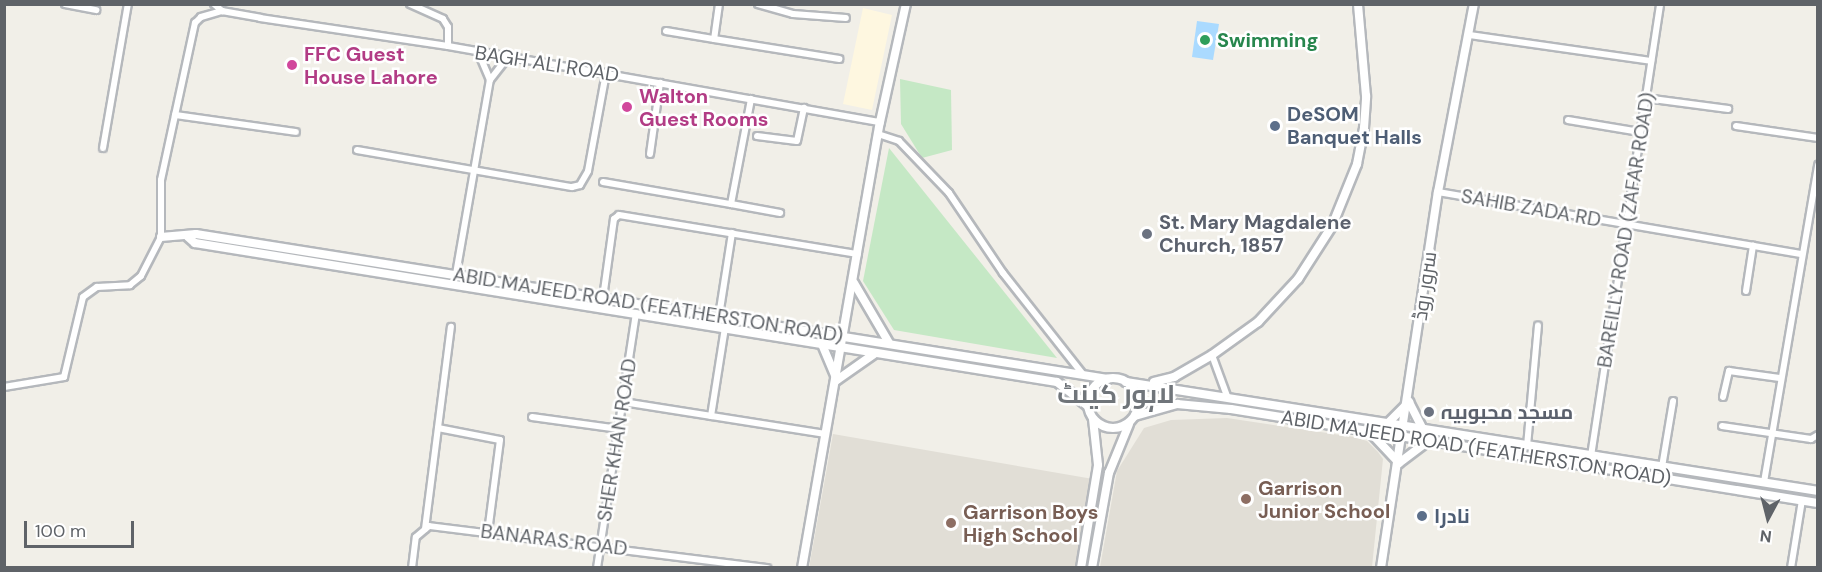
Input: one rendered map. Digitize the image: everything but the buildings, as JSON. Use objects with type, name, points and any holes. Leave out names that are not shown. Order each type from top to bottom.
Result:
[{"type":"main road","points":[[1148,384],[1174,377],[1212,355],[1281,299],[1317,253],[1341,209],[1364,128],[1366,96],[1358,4]]},
{"type":"main road","points":[[1082,567],[1098,465],[1093,419],[1088,406],[1093,388],[1108,379],[1126,382],[1138,397],[1132,420],[1109,473],[1092,567]]},
{"type":"main road","name":"ABID MAJEED ROAD (FEATHERSTON ROAD)","points":[[1126,382],[1227,396],[1818,491]]},
{"type":"main road","points":[[1388,423],[1408,402],[1423,429]]},
{"type":"main road","name":"ABID MAJEED ROAD (FEATHERSTON ROAD)","points":[[1132,420],[1166,405],[1190,404],[1369,430],[1818,503]]},
{"type":"main road","points":[[1093,419],[1114,429],[1132,420]]},
{"type":"main road","points":[[1369,430],[1399,463],[1430,440]]},
{"type":"street","points":[[65,4],[96,10]]},
{"type":"street","points":[[104,148],[128,4]]},
{"type":"street","points":[[214,4],[222,11]]},
{"type":"street","points":[[410,4],[443,19],[448,27],[448,46]]},
{"type":"street","points":[[714,39],[719,4]]},
{"type":"street","points":[[758,4],[793,14],[846,18]]},
{"type":"street","points":[[802,567],[855,283],[880,122],[906,4]]},
{"type":"street","name":"سرور روڈ","points":[[1381,567],[1404,436],[1438,192],[1474,4]]},
{"type":"street","name":"BAREILLY ROAD (ZAFAR ROAD)","points":[[1592,456],[1660,4]]},
{"type":"street","points":[[4,387],[64,377],[83,297],[97,287],[138,280],[161,237],[159,188],[195,23],[201,17],[222,11]]},
{"type":"street","name":"BAGH ALI ROAD","points":[[222,11],[448,46],[479,54],[606,73],[880,122]]},
{"type":"street","points":[[666,31],[838,59]]},
{"type":"street","points":[[1469,35],[1651,61]]},
{"type":"street","points":[[479,54],[490,80]]},
{"type":"street","points":[[456,274],[490,80],[507,58]]},
{"type":"street","points":[[357,150],[572,187],[579,185],[588,171],[606,73]]},
{"type":"street","points":[[650,154],[660,83]]},
{"type":"street","points":[[1646,98],[1728,109]]},
{"type":"street","points":[[731,204],[751,99]]},
{"type":"street","points":[[757,136],[797,141],[804,108]]},
{"type":"street","points":[[175,115],[296,132]]},
{"type":"street","points":[[1568,120],[1640,132]]},
{"type":"street","points":[[1736,126],[1818,138]]},
{"type":"street","points":[[878,134],[899,141],[948,193],[1003,273],[1082,373]]},
{"type":"street","points":[[1764,482],[1801,254],[1818,165]]},
{"type":"street","points":[[603,182],[780,213]]},
{"type":"street","name":"SAHIB ZADA RD","points":[[1438,192],[1801,254]]},
{"type":"street","points":[[603,298],[616,216],[858,254]]},
{"type":"street","points":[[719,316],[732,233]]},
{"type":"street","name":"ABID MAJEED ROAD (FEATHERSTON ROAD)","points":[[161,237],[188,237],[196,234],[1082,373],[1108,379]]},
{"type":"street","name":"ABID MAJEED ROAD (FEATHERSTON ROAD)","points":[[188,237],[195,243],[821,342],[1057,382],[1088,406]]},
{"type":"street","points":[[1746,291],[1753,246]]},
{"type":"street","points":[[855,283],[890,343]]},
{"type":"street","points":[[655,316],[656,307]]},
{"type":"street","name":"SHER KHAN ROAD","points":[[597,567],[636,313]]},
{"type":"street","points":[[1527,446],[1538,326]]},
{"type":"street","points":[[412,567],[416,537],[425,529],[451,327]]},
{"type":"street","points":[[711,416],[725,328]]},
{"type":"street","points":[[821,342],[837,380]]},
{"type":"street","points":[[837,380],[876,353]]},
{"type":"street","points":[[1212,355],[1227,396]]},
{"type":"street","points":[[1723,397],[1729,371],[1780,378]]},
{"type":"street","points":[[1662,466],[1672,401]]},
{"type":"street","points":[[623,402],[825,434]]},
{"type":"street","points":[[532,417],[619,429]]},
{"type":"street","points":[[1722,426],[1810,439],[1818,435]]},
{"type":"street","points":[[438,428],[500,440],[488,532]]},
{"type":"street","points":[[1791,567],[1802,500]]},
{"type":"street","name":"BANARAS ROAD","points":[[425,529],[429,526],[488,532],[767,567]]},
{"type":"shaded area","points":[[863,8],[892,15],[872,110],[843,104]]},
{"type":"shaded area","name":"Garrison Junior School","points":[[1227,418],[1354,437],[1367,441],[1378,452],[1383,459],[1372,567],[1100,567],[1117,471],[1144,428],[1171,420]]},
{"type":"shaded area","name":"Garrison Boys High School","points":[[833,434],[1093,479],[1078,567],[809,568]]},
{"type":"green space","points":[[900,79],[951,90],[952,150],[922,158],[901,124]]},
{"type":"green space","points":[[889,148],[1057,358],[894,330],[863,281]]},
{"type":"water","name":"Swimming","points":[[1197,21],[1219,24],[1213,60],[1192,57]]},
{"type":"place","name":"Swimming","points":[[1205,40]]},
{"type":"place","name":"FFC Guest House Lahore","points":[[292,65]]},
{"type":"place","name":"Walton Guest Rooms","points":[[627,107]]},
{"type":"place","name":"DeSOM Banquet Halls","points":[[1275,126]]},
{"type":"place","name":"St. Mary Magdalene Church, 1857","points":[[1147,234]]},
{"type":"place","name":"مسجد محبوبیہ","points":[[1429,412]]},
{"type":"place","name":"Garrison Junior School","points":[[1246,499]]},
{"type":"place","name":"نادرا","points":[[1422,516]]},
{"type":"place","name":"Garrison Boys High School","points":[[951,523]]},
{"type":"district","name":"لاہور کینٹ","points":[[1116,395]]}]
